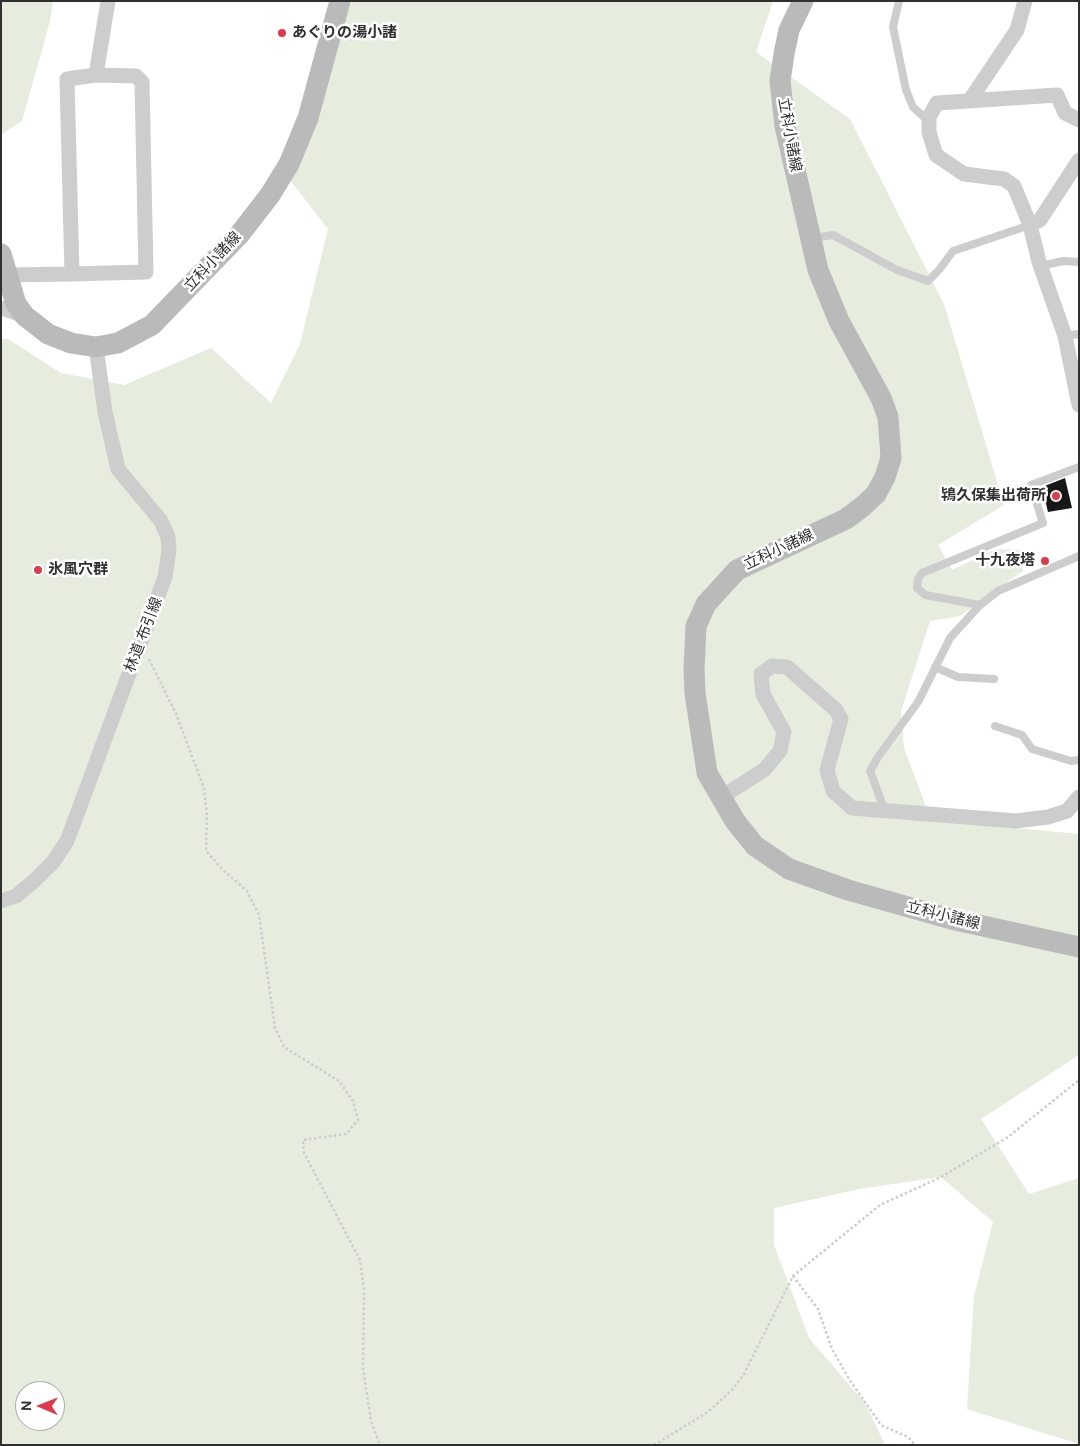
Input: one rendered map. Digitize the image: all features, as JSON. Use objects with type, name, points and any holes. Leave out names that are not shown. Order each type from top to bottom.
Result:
[{"type":"main road","name":"立科小諸線","points":[[803,1],[789,30],[780,81],[785,126],[818,270],[839,321],[884,405],[892,437],[891,458],[886,477],[876,494],[862,507],[846,519],[736,570],[706,604],[696,626],[695,693],[707,773],[735,821],[755,846],[789,869],[848,890],[950,920],[1079,947]]},
{"type":"main road","name":"立科小諸線","points":[[3,265],[16,304],[24,316],[48,334],[71,343],[96,347],[118,343],[152,325],[239,235],[270,195],[289,164],[308,118],[338,2]]},
{"type":"street","points":[[96,75],[108,1]]},
{"type":"street","points":[[970,100],[1017,30],[1025,1]]},
{"type":"street","points":[[3,265],[72,274],[146,272],[142,82],[136,76],[96,75],[67,79],[72,274]]},
{"type":"street","points":[[1079,120],[1065,112],[1057,96],[937,103],[929,117],[929,132],[936,155],[964,174],[1004,179],[1014,186],[1030,224],[1041,266],[1072,335],[1079,405]]},
{"type":"street","points":[[1030,224],[1040,220],[1074,176],[1079,160]]},
{"type":"street","points":[[1,308],[24,316]]},
{"type":"street","name":"林道 布引線","points":[[1,901],[16,896],[35,880],[53,862],[67,841],[165,577],[169,550],[168,537],[161,522],[118,469],[105,412],[96,347]]},
{"type":"street","points":[[720,798],[764,770],[780,751],[784,732],[763,694],[761,674],[772,666],[787,667],[819,693],[836,710],[841,719],[827,770],[833,791],[852,808],[1016,821],[1048,818],[1067,812],[1079,797]]},
{"type":"lane","points":[[899,1],[893,28],[906,90],[913,107],[924,117],[929,117]]},
{"type":"lane","points":[[811,238],[833,236],[897,270],[928,281],[953,251],[1030,224]]},
{"type":"lane","points":[[1041,266],[1063,262],[1079,262]]},
{"type":"lane","points":[[980,605],[925,595],[917,588],[918,579],[922,573],[1043,524],[1032,485],[1079,467]]},
{"type":"lane","points":[[885,811],[870,771],[918,702],[950,638],[980,605],[998,591],[1079,556]]},
{"type":"lane","points":[[935,667],[958,678],[994,679]]},
{"type":"lane","points":[[995,726],[1022,735],[1032,749],[1071,761],[1079,760]]},
{"type":"path","points":[[140,642],[176,714],[204,788],[207,814],[206,851],[246,891],[259,915],[275,1028],[284,1047],[339,1081],[353,1101],[358,1120],[346,1134],[303,1140],[304,1154],[360,1260],[364,1290],[363,1369],[371,1421],[380,1445]]},
{"type":"path","points":[[654,1445],[708,1412],[733,1389],[744,1374],[793,1276],[880,1205],[941,1177],[1008,1137],[1079,1080]]},
{"type":"path","points":[[793,1276],[818,1309],[836,1357],[881,1426],[908,1436],[915,1445]]},
{"type":"shaded area","points":[[1,1],[53,1],[50,21],[22,121],[1,135]]},
{"type":"shaded area","points":[[347,1],[773,1],[756,52],[850,119],[944,304],[1004,505],[938,545],[952,570],[996,549],[1021,550],[1023,571],[960,616],[930,621],[901,711],[904,748],[931,820],[1079,834],[1079,1055],[981,1119],[1029,1194],[1079,1178],[1079,1444],[967,1409],[974,1296],[993,1222],[941,1177],[859,1189],[774,1208],[774,1245],[809,1338],[865,1403],[885,1445],[1,1445],[1,339],[8,339],[61,373],[124,385],[211,348],[271,403],[300,344],[328,229],[290,180]]},
{"type":"building","name":"鴇久保集出荷所","points":[[1065,478],[1072,508],[1048,512],[1042,487]]},
{"type":"place","name":"あぐりの湯小諸","points":[[282,33]]},
{"type":"place","name":"鴇久保集出荷所","points":[[1056,496]]},
{"type":"place","name":"十九夜塔","points":[[1045,561]]},
{"type":"place","name":"氷風穴群","points":[[38,570]]}]
